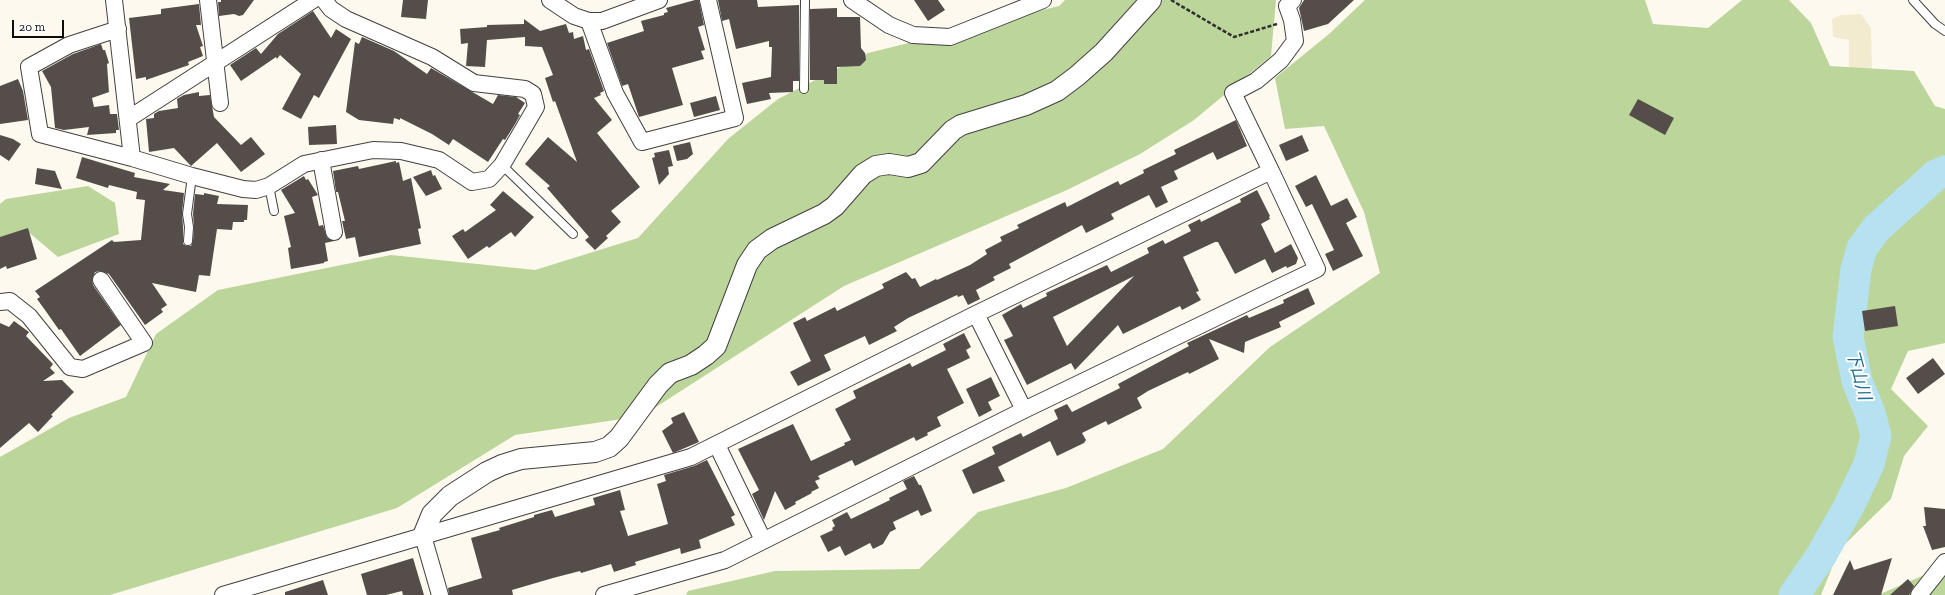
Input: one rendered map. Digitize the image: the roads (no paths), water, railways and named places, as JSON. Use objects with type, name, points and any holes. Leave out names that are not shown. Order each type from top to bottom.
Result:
[{"type":"street","points":[[114,0],[132,158]]},
{"type":"street","points":[[208,0],[220,103]]},
{"type":"street","points":[[128,119],[216,64],[313,0]]},
{"type":"street","points":[[118,29],[69,45],[29,67],[40,134],[243,189],[256,190],[269,186],[304,164],[374,150],[401,151],[439,160],[472,182],[489,179],[502,165],[536,107],[533,94],[525,89],[474,83],[432,57],[346,19],[331,9],[324,0]]},
{"type":"street","points":[[550,0],[574,16],[589,21],[602,21],[659,0]]},
{"type":"street","points":[[589,21],[615,93],[642,142],[735,118],[708,0]]},
{"type":"street","points":[[852,0],[889,25],[913,35],[950,37],[1043,0]]},
{"type":"street","points":[[440,595],[423,536],[432,514],[450,496],[502,464],[521,459],[595,452],[608,447],[619,438],[658,385],[670,373],[701,358],[716,346],[747,265],[757,250],[772,239],[824,214],[834,206],[863,174],[876,166],[889,164],[908,166],[921,163],[953,130],[962,125],[1026,105],[1057,91],[1078,76],[1104,52],[1151,0]]},
{"type":"street","points":[[604,595],[725,560],[1024,410],[1317,269],[1233,93],[1256,81],[1281,60],[1295,41],[1292,20],[1287,6],[1293,0]]},
{"type":"street","points":[[321,160],[334,232]]},
{"type":"street","points":[[223,595],[691,457],[976,314],[1271,171]]},
{"type":"street","points":[[0,302],[10,301],[29,316],[70,367],[84,369],[144,343],[101,280]]},
{"type":"street","points":[[976,314],[1024,410]]},
{"type":"street","points":[[717,445],[763,540]]},
{"type":"street","points":[[1919,595],[1945,562]]},
{"type":"lane","points":[[804,89],[805,0]]},
{"type":"lane","points":[[1913,0],[1934,24],[1945,31]]},
{"type":"lane","points":[[502,165],[573,234]]},
{"type":"lane","points":[[188,241],[189,228],[187,214],[192,176]]},
{"type":"lane","points":[[269,186],[274,211]]},
{"type":"waterway","name":"下山川","points":[[1794,595],[1821,556],[1850,504],[1869,464],[1876,436],[1870,413],[1857,381],[1848,337],[1856,269],[1862,248],[1877,228],[1936,175],[1945,171]]}]
